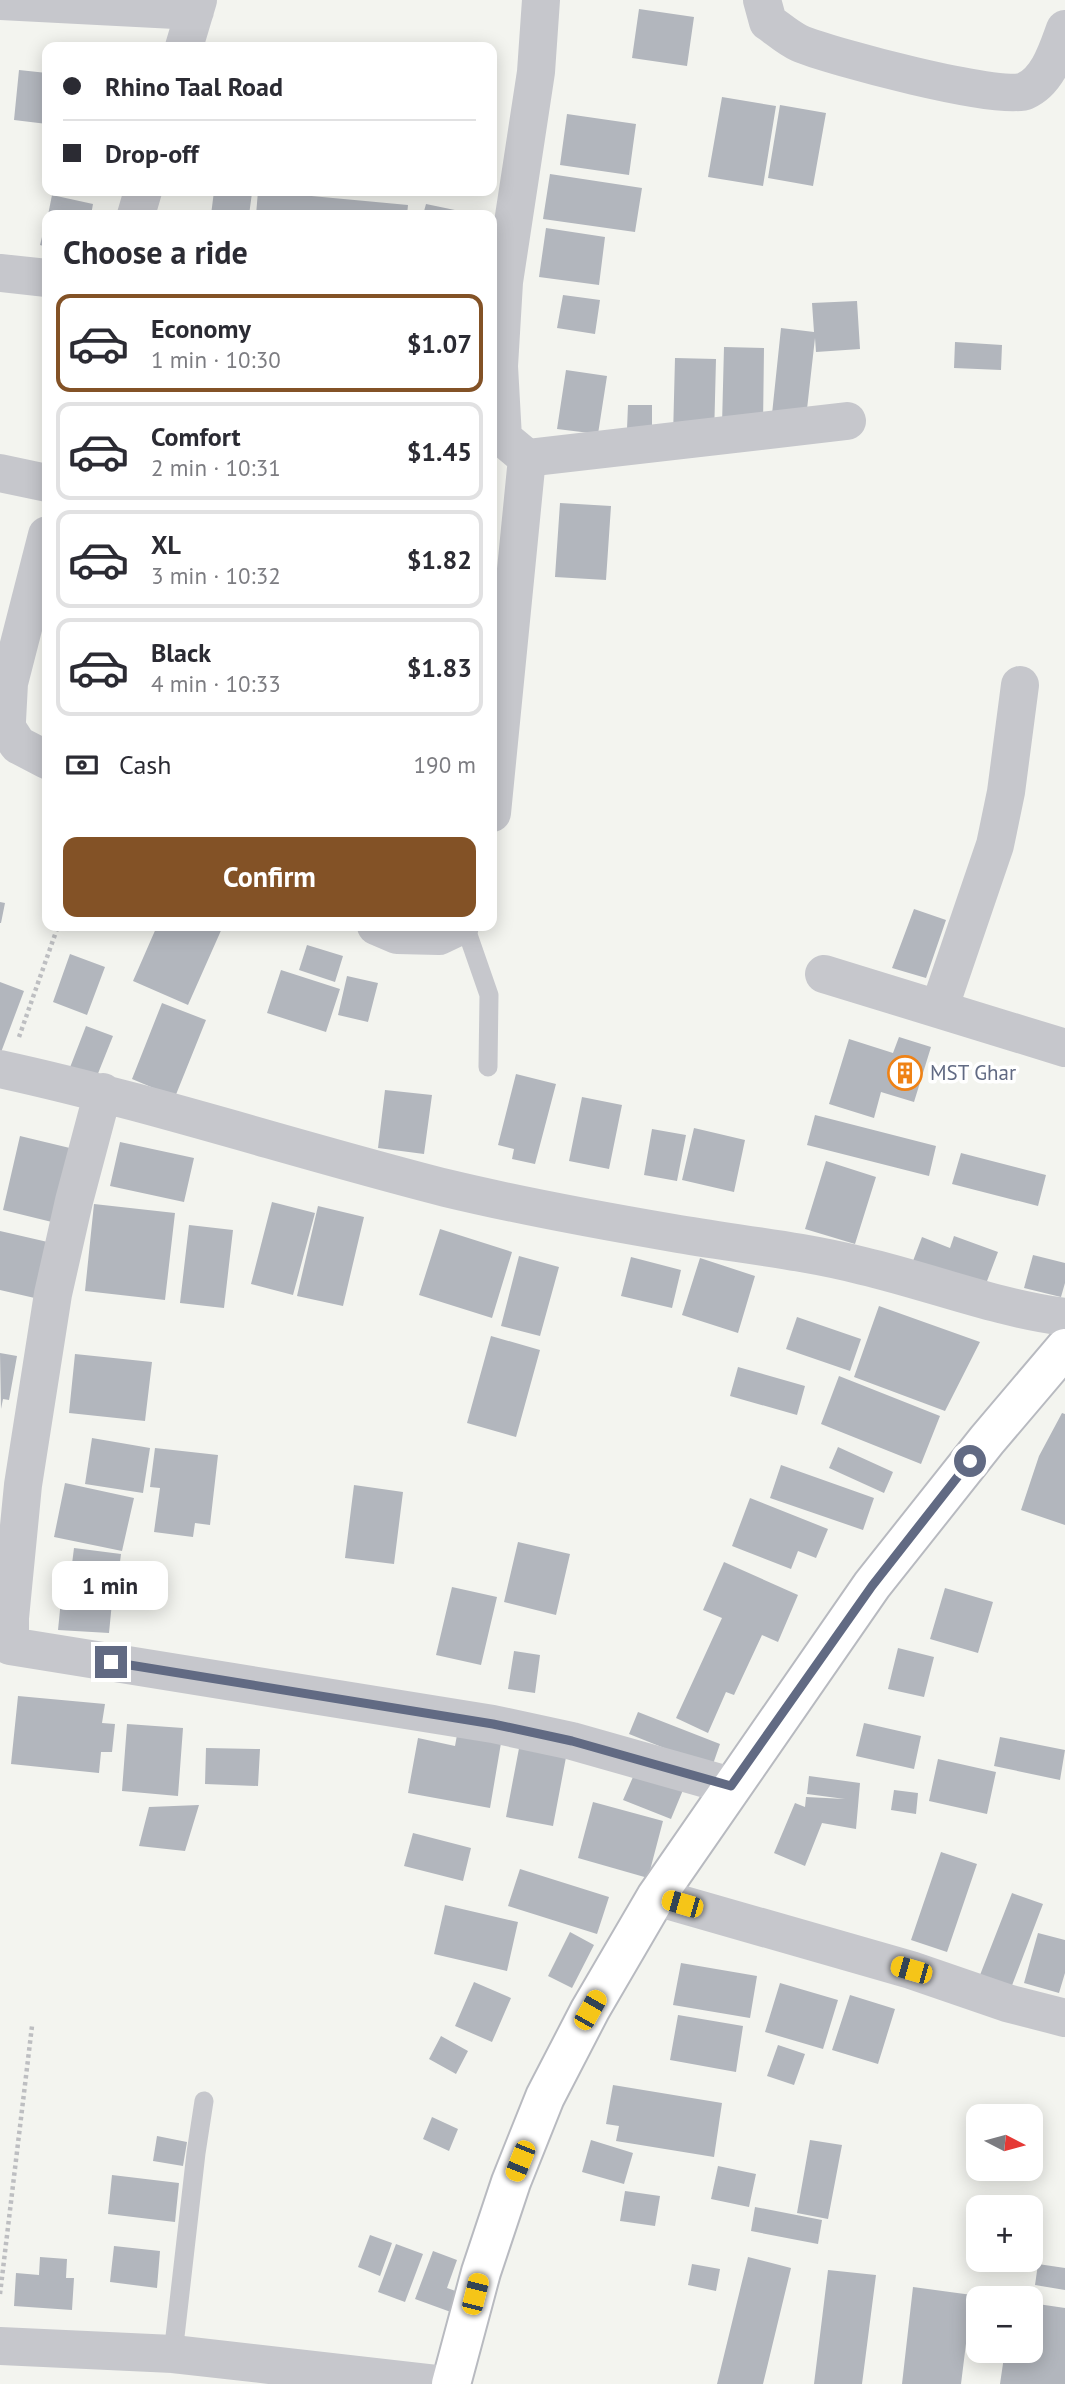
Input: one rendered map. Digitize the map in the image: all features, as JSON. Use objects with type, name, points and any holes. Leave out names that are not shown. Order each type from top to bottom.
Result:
[{"type":"street","points":[[541,0],[536,72],[504,282],[499,366],[503,438],[527,458],[847,421]]},
{"type":"street","points":[[762,0],[768,22],[798,43],[913,76],[1003,92],[1023,92],[1040,80],[1053,60],[1065,29]]},
{"type":"street","points":[[0,1],[196,6],[185,42]]},
{"type":"street","points":[[0,273],[42,277]]},
{"type":"street","points":[[497,762],[527,458]]},
{"type":"street","points":[[0,472],[42,481]]},
{"type":"street","points":[[42,567],[9,683],[3,720],[18,744],[42,757]]},
{"type":"street","points":[[939,1009],[995,845],[1006,792],[1020,685]]},
{"type":"street","points":[[388,931],[397,935],[439,936],[451,931]]},
{"type":"street","points":[[824,974],[1065,1048]]},
{"type":"street","points":[[4,1070],[103,1092],[446,1188],[554,1211],[862,1265],[1012,1308],[1065,1317]]},
{"type":"street","points":[[103,1092],[74,1201],[11,1483],[10,1618],[5,1646],[493,1724],[572,1741],[731,1786]]},
{"type":"street","points":[[451,2384],[481,2272],[511,2182],[545,2097],[590,2010],[656,1897],[872,1586],[987,1440],[1065,1348]]},
{"type":"street","points":[[656,1897],[911,1970],[1007,2003],[1065,2018]]},
{"type":"street","points":[[0,2346],[173,2354],[436,2384]]},
{"type":"lane","points":[[465,931],[489,995],[488,1067]]},
{"type":"lane","points":[[173,2354],[204,2101]]},
{"type":"path","points":[[4,1070],[56,931]]},
{"type":"path","points":[[0,2294],[32,2026]]},
{"type":"building","points":[[639,9],[694,17],[687,66],[632,58]]},
{"type":"building","points":[[19,70],[42,72],[42,123],[14,120]]},
{"type":"building","points":[[722,97],[776,106],[763,186],[708,177]]},
{"type":"building","points":[[780,105],[826,113],[813,186],[768,178]]},
{"type":"building","points":[[567,114],[636,124],[629,175],[560,165]]},
{"type":"building","points":[[550,174],[642,188],[635,232],[543,219]]},
{"type":"building","points":[[52,196],[93,204],[92,210],[49,210]]},
{"type":"building","points":[[213,196],[252,196],[250,210],[212,210]]},
{"type":"building","points":[[258,196],[312,196],[408,205],[408,210],[256,210]]},
{"type":"building","points":[[426,204],[455,210],[424,210]]},
{"type":"building","points":[[546,228],[605,237],[599,285],[539,277]]},
{"type":"building","points":[[563,295],[600,300],[595,334],[557,328]]},
{"type":"building","points":[[857,301],[860,349],[816,352],[815,338],[806,418],[772,414],[781,328],[814,332],[812,303]]},
{"type":"building","points":[[955,342],[1002,345],[1001,370],[954,368]]},
{"type":"building","points":[[724,347],[764,348],[763,426],[722,425]]},
{"type":"building","points":[[675,358],[716,359],[714,438],[673,437]]},
{"type":"building","points":[[566,370],[607,376],[598,434],[557,429]]},
{"type":"building","points":[[628,405],[652,405],[652,429],[627,429]]},
{"type":"building","points":[[560,503],[611,506],[606,580],[555,577]]},
{"type":"building","points":[[0,902],[5,903],[1,923],[0,923]]},
{"type":"building","points":[[914,909],[946,920],[926,978],[892,968]]},
{"type":"building","points":[[155,931],[221,931],[188,1005],[133,981]]},
{"type":"building","points":[[307,945],[343,956],[335,982],[299,970]]},
{"type":"building","points":[[70,954],[105,967],[87,1015],[53,1002]]},
{"type":"building","points":[[281,970],[340,989],[326,1032],[267,1013]]},
{"type":"building","points":[[347,976],[378,983],[368,1022],[338,1015]]},
{"type":"building","points":[[0,982],[24,991],[0,1055]]},
{"type":"building","points":[[162,1003],[206,1020],[175,1097],[132,1079]]},
{"type":"building","points":[[86,1026],[113,1036],[95,1081],[69,1070]]},
{"type":"building","points":[[899,1037],[931,1047],[914,1102],[881,1092],[874,1118],[829,1104],[849,1039],[893,1053]]},
{"type":"building","points":[[516,1074],[556,1084],[535,1164],[512,1159],[514,1149],[498,1145]]},
{"type":"building","points":[[385,1090],[432,1095],[424,1154],[378,1148]]},
{"type":"building","points":[[582,1097],[622,1105],[609,1169],[569,1161]]},
{"type":"building","points":[[815,1115],[936,1146],[929,1176],[807,1145]]},
{"type":"building","points":[[694,1128],[745,1140],[734,1192],[682,1180]]},
{"type":"building","points":[[652,1129],[686,1135],[677,1181],[644,1175]]},
{"type":"building","points":[[20,1136],[74,1149],[56,1223],[3,1210]]},
{"type":"building","points":[[120,1142],[194,1158],[184,1202],[110,1186]]},
{"type":"building","points":[[961,1153],[1046,1175],[1038,1206],[952,1184]]},
{"type":"building","points":[[826,1161],[876,1177],[855,1244],[805,1229]]},
{"type":"building","points":[[272,1202],[315,1213],[293,1295],[251,1284]]},
{"type":"building","points":[[94,1204],[175,1213],[165,1300],[85,1291]]},
{"type":"building","points":[[318,1206],[364,1217],[343,1306],[297,1296]]},
{"type":"building","points":[[189,1225],[233,1230],[224,1308],[180,1303]]},
{"type":"building","points":[[440,1229],[512,1252],[492,1318],[419,1295]]},
{"type":"building","points":[[0,1231],[52,1243],[39,1299],[0,1290]]},
{"type":"building","points":[[954,1236],[998,1252],[984,1289],[913,1261],[922,1237],[950,1248]]},
{"type":"building","points":[[1033,1255],[1065,1263],[1065,1283],[1061,1297],[1024,1288]]},
{"type":"building","points":[[519,1256],[559,1267],[540,1336],[501,1326]]},
{"type":"building","points":[[631,1257],[681,1270],[672,1308],[621,1296]]},
{"type":"building","points":[[700,1258],[755,1276],[738,1333],[682,1315]]},
{"type":"building","points":[[879,1306],[980,1342],[945,1411],[854,1377]]},
{"type":"building","points":[[797,1317],[861,1339],[850,1371],[786,1349]]},
{"type":"building","points":[[491,1336],[540,1350],[516,1437],[467,1423]]},
{"type":"building","points":[[0,1353],[17,1356],[9,1400],[3,1399],[1,1409]]},
{"type":"building","points":[[75,1354],[152,1362],[145,1421],[69,1413]]},
{"type":"building","points":[[738,1367],[805,1386],[797,1415],[730,1396]]},
{"type":"building","points":[[839,1376],[940,1416],[921,1464],[821,1424]]},
{"type":"building","points":[[1062,1413],[1065,1414],[1065,1525],[1021,1510],[1039,1456]]},
{"type":"building","points":[[92,1438],[150,1448],[143,1493],[85,1484]]},
{"type":"building","points":[[838,1447],[893,1472],[884,1493],[829,1468]]},
{"type":"building","points":[[155,1448],[218,1455],[210,1525],[195,1523],[193,1537],[154,1532],[160,1488],[150,1487]]},
{"type":"building","points":[[781,1465],[874,1498],[863,1530],[770,1498]]},
{"type":"building","points":[[65,1483],[134,1498],[122,1551],[54,1537]]},
{"type":"building","points":[[354,1485],[403,1492],[394,1564],[345,1558]]},
{"type":"building","points":[[750,1498],[828,1529],[816,1558],[798,1551],[791,1569],[732,1546]]},
{"type":"building","points":[[518,1542],[570,1554],[556,1615],[504,1602]]},
{"type":"building","points":[[74,1548],[121,1554],[118,1578],[71,1572]]},
{"type":"building","points":[[724,1562],[798,1595],[778,1642],[762,1635],[734,1695],[726,1692],[708,1733],[676,1718],[722,1618],[703,1610]]},
{"type":"building","points":[[63,1580],[114,1582],[109,1633],[58,1630]]},
{"type":"building","points":[[452,1587],[497,1597],[481,1665],[436,1655]]},
{"type":"building","points":[[945,1588],[993,1602],[978,1653],[930,1639]]},
{"type":"building","points":[[898,1648],[934,1657],[924,1697],[888,1689]]},
{"type":"building","points":[[514,1651],[540,1655],[535,1693],[508,1689]]},
{"type":"building","points":[[18,1696],[105,1704],[102,1723],[115,1724],[112,1752],[101,1752],[99,1773],[11,1764]]},
{"type":"building","points":[[638,1712],[720,1744],[712,1767],[629,1734]]},
{"type":"building","points":[[864,1723],[921,1736],[914,1769],[856,1756]]},
{"type":"building","points":[[127,1724],[183,1728],[178,1796],[122,1791]]},
{"type":"building","points":[[457,1735],[501,1743],[490,1808],[408,1793],[418,1738],[455,1746]]},
{"type":"building","points":[[1000,1737],[1065,1750],[1060,1780],[994,1766]]},
{"type":"building","points":[[520,1743],[567,1752],[553,1826],[506,1817]]},
{"type":"building","points":[[206,1748],[260,1749],[258,1786],[205,1784]]},
{"type":"building","points":[[938,1759],[996,1772],[987,1814],[929,1801]]},
{"type":"building","points":[[636,1770],[683,1790],[671,1819],[623,1800]]},
{"type":"building","points":[[809,1776],[860,1783],[856,1829],[822,1823],[805,1866],[774,1853],[795,1803],[805,1807],[806,1797],[845,1799],[807,1794]]},
{"type":"building","points":[[894,1790],[918,1793],[916,1814],[891,1810]]},
{"type":"building","points":[[593,1802],[663,1821],[648,1878],[578,1858]]},
{"type":"building","points":[[199,1805],[185,1851],[139,1846],[149,1807]]},
{"type":"building","points":[[413,1833],[471,1848],[463,1881],[404,1866]]},
{"type":"building","points":[[941,1852],[977,1864],[947,1952],[911,1940]]},
{"type":"building","points":[[520,1869],[609,1897],[597,1934],[508,1906]]},
{"type":"building","points":[[1012,1893],[1043,1904],[1011,1988],[980,1975]]},
{"type":"building","points":[[445,1905],[518,1922],[507,1971],[434,1954]]},
{"type":"building","points":[[570,1932],[594,1945],[572,1988],[548,1976]]},
{"type":"building","points":[[1038,1933],[1065,1940],[1065,1973],[1059,1993],[1024,1983]]},
{"type":"building","points":[[681,1963],[757,1976],[750,2018],[673,2005]]},
{"type":"building","points":[[474,1982],[511,1998],[492,2042],[455,2026]]},
{"type":"building","points":[[780,1983],[838,2000],[823,2049],[765,2032]]},
{"type":"building","points":[[850,1995],[895,2009],[878,2064],[832,2050]]},
{"type":"building","points":[[678,2015],[743,2026],[736,2072],[670,2060]]},
{"type":"building","points":[[441,2036],[468,2051],[456,2074],[429,2059]]},
{"type":"building","points":[[778,2045],[805,2054],[794,2085],[767,2076]]},
{"type":"building","points":[[613,2085],[722,2103],[714,2157],[616,2141],[619,2126],[606,2124]]},
{"type":"building","points":[[432,2117],[458,2129],[449,2151],[423,2139]]},
{"type":"building","points":[[157,2136],[187,2142],[183,2166],[153,2161]]},
{"type":"building","points":[[591,2140],[633,2153],[624,2184],[582,2172]]},
{"type":"building","points":[[810,2140],[842,2145],[828,2219],[797,2213]]},
{"type":"building","points":[[718,2166],[756,2174],[749,2207],[711,2199]]},
{"type":"building","points":[[112,2175],[179,2183],[175,2222],[108,2214]]},
{"type":"building","points":[[625,2191],[660,2196],[655,2226],[620,2221]]},
{"type":"building","points":[[755,2207],[822,2220],[818,2244],[751,2231]]},
{"type":"building","points":[[370,2235],[392,2243],[380,2276],[358,2267]]},
{"type":"building","points":[[396,2244],[423,2254],[405,2302],[378,2292]]},
{"type":"building","points":[[114,2246],[160,2251],[157,2288],[110,2282]]},
{"type":"building","points":[[433,2251],[457,2260],[447,2288],[467,2295],[459,2315],[415,2299]]},
{"type":"building","points":[[40,2257],[67,2259],[66,2278],[74,2278],[72,2310],[14,2306],[16,2273],[39,2275]]},
{"type":"building","points":[[748,2257],[791,2268],[763,2384],[717,2384]]},
{"type":"building","points":[[692,2264],[720,2269],[716,2291],[688,2285]]},
{"type":"building","points":[[1043,2265],[1065,2268],[1065,2290],[1035,2285],[1037,2272],[1043,2272]]},
{"type":"building","points":[[828,2270],[876,2275],[862,2384],[814,2384]]},
{"type":"building","points":[[913,2287],[966,2294],[966,2344],[961,2384],[902,2384]]},
{"type":"building","points":[[1043,2305],[1065,2308],[1065,2384],[1000,2384],[1003,2363],[1043,2363]]},
{"type":"place","name":"MST Ghar","points":[[905,1073]]},
{"type":"route","points":[[111,1662],[493,1724],[572,1741],[731,1786],[872,1586],[970,1461]]}]
